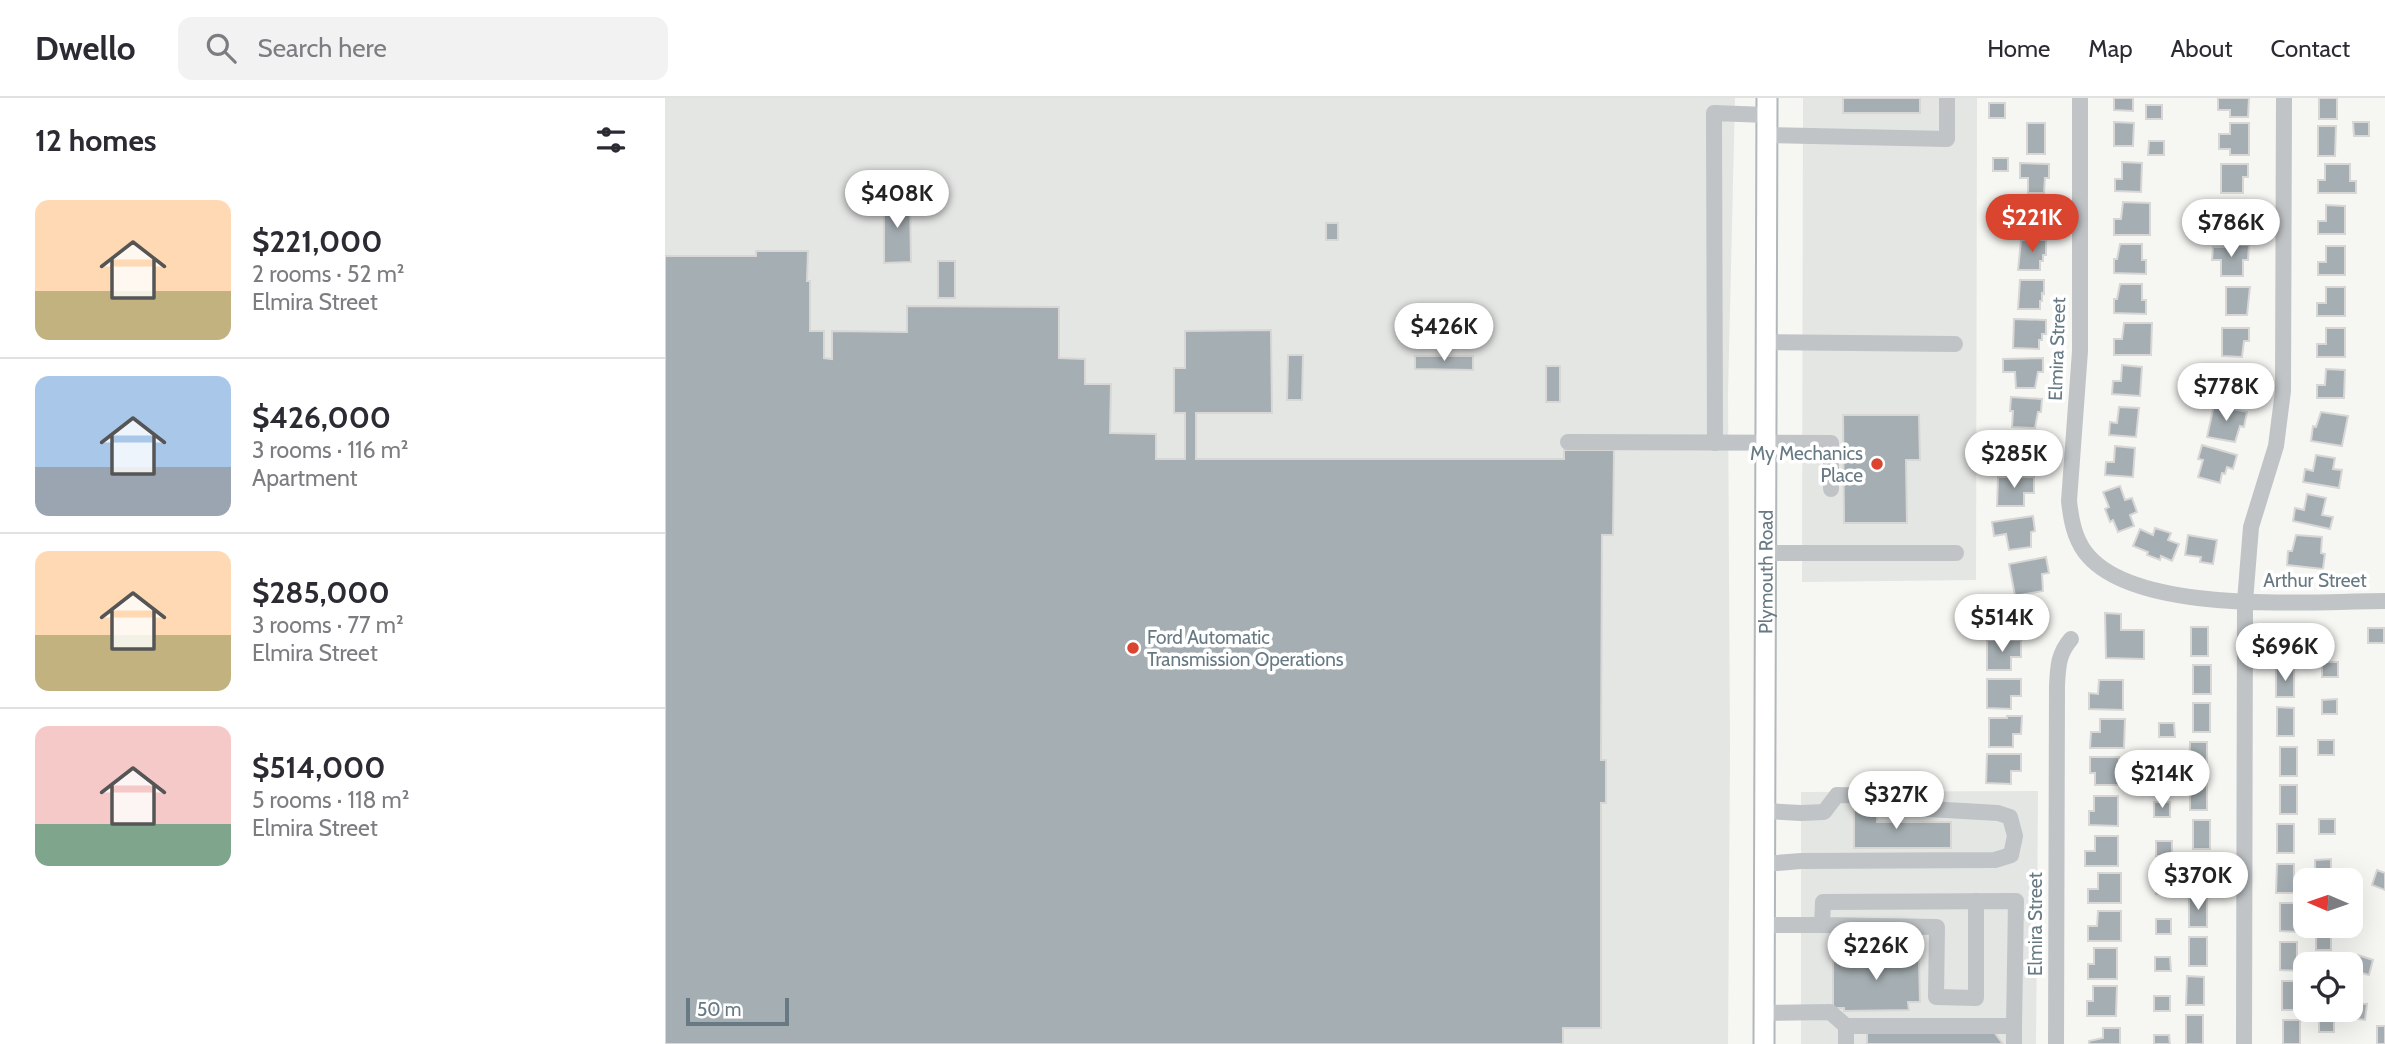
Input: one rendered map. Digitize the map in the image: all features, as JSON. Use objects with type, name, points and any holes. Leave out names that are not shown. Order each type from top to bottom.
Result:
[{"type":"main road","name":"Plymouth Road","points":[[1764,1044],[1767,116]]},
{"type":"street","points":[[1716,443],[1715,105],[1767,116],[1947,139],[1947,98]]},
{"type":"street","name":"Elmira Street","points":[[2080,98],[2080,351],[2069,501],[2076,537],[2085,552],[2098,565],[2117,577],[2178,597],[2245,601]]},
{"type":"street","points":[[2244,1044],[2245,601],[2251,527],[2276,446],[2283,391],[2284,98]]},
{"type":"street","points":[[1766,342],[1955,344]]},
{"type":"street","points":[[1568,442],[1831,443],[1831,489]]},
{"type":"street","points":[[1765,553],[1956,553]]},
{"type":"street","name":"Arthur Street","points":[[2245,601],[2385,601]]},
{"type":"street","name":"Elmira Street","points":[[2056,1044],[2057,686],[2061,650],[2071,639]]},
{"type":"street","points":[[1764,864],[1801,861],[1995,860],[2011,855],[2015,835],[2010,817],[1998,813],[1911,807],[1884,796],[1837,795],[1824,812],[1765,811]]},
{"type":"street","points":[[1764,925],[1937,927],[1936,997],[1976,998],[1976,901]]},
{"type":"street","points":[[1822,925],[1823,902],[2016,901],[2014,1044]]},
{"type":"street","points":[[1764,1013],[1830,1012],[1846,1026],[2014,1026]]},
{"type":"street","points":[[1846,1026],[1846,1044]]},
{"type":"shaded area","name":"Ford Automatic Transmission Operations","points":[[665,98],[1735,98],[1728,393],[1728,1044],[665,1044]]},
{"type":"shaded area","points":[[1803,98],[1977,98],[1976,580],[1802,582]]},
{"type":"shaded area","points":[[2038,791],[2036,1044],[1801,1044],[1801,792]]},
{"type":"building","points":[[1843,98],[1920,98],[1920,113],[1843,113]]},
{"type":"building","points":[[2114,98],[2133,98],[2133,111],[2114,110]]},
{"type":"building","points":[[2218,98],[2249,98],[2248,117],[2230,117],[2230,110],[2218,110]]},
{"type":"building","points":[[2319,98],[2337,98],[2337,119],[2319,119]]},
{"type":"building","points":[[1989,103],[2005,103],[2005,118],[1989,118]]},
{"type":"building","points":[[2146,105],[2162,105],[2162,119],[2146,119]]},
{"type":"building","points":[[2114,122],[2134,123],[2133,146],[2114,146]]},
{"type":"building","points":[[2353,122],[2369,122],[2369,136],[2354,136]]},
{"type":"building","points":[[2027,123],[2045,123],[2045,154],[2027,154]]},
{"type":"building","points":[[2230,123],[2249,123],[2249,155],[2230,155],[2230,149],[2219,149],[2219,134],[2230,134]]},
{"type":"building","points":[[2318,126],[2336,126],[2335,156],[2318,156]]},
{"type":"building","points":[[2149,141],[2164,141],[2164,155],[2148,155]]},
{"type":"building","points":[[1993,158],[2008,158],[2008,171],[1993,171]]},
{"type":"building","points":[[2122,162],[2142,163],[2141,192],[2115,191],[2115,179],[2122,179]]},
{"type":"building","points":[[2020,163],[2049,164],[2049,178],[2045,178],[2044,193],[2028,193],[2028,178],[2020,178]]},
{"type":"building","points":[[2221,164],[2248,164],[2248,177],[2243,177],[2243,193],[2221,193]]},
{"type":"building","points":[[2325,164],[2350,164],[2350,181],[2356,181],[2356,193],[2318,193],[2318,180],[2325,180]]},
{"type":"building","points":[[884,198],[910,198],[911,262],[884,263]]},
{"type":"building","points":[[2017,200],[2046,200],[2046,215],[2039,216],[2037,232],[2014,232]]},
{"type":"building","points":[[2123,202],[2150,203],[2150,235],[2114,235],[2114,219],[2121,219]]},
{"type":"building","points":[[2222,204],[2249,204],[2249,217],[2243,217],[2243,233],[2222,233]]},
{"type":"building","points":[[2326,205],[2345,206],[2345,234],[2318,234],[2318,221],[2326,221]]},
{"type":"building","points":[[1326,223],[1338,223],[1338,240],[1326,240]]},
{"type":"building","points":[[2021,240],[2046,240],[2046,255],[2043,255],[2043,261],[2040,261],[2040,270],[2018,270]]},
{"type":"building","points":[[2120,244],[2142,244],[2142,260],[2146,260],[2146,274],[2114,273],[2114,259],[2117,259]]},
{"type":"building","points":[[2249,245],[2248,260],[2243,260],[2243,276],[2221,276],[2221,260],[2212,260],[2213,247]]},
{"type":"building","points":[[2326,246],[2345,246],[2345,275],[2318,275],[2318,262],[2326,262]]},
{"type":"building","name":"Ford Automatic Transmission Operations","points":[[756,251],[808,251],[810,331],[824,331],[824,358],[832,359],[832,331],[907,332],[907,306],[1059,307],[1059,358],[1085,359],[1085,384],[1111,384],[1110,433],[1156,434],[1156,459],[1185,459],[1185,413],[1174,413],[1174,368],[1185,368],[1185,331],[1271,330],[1272,413],[1196,413],[1196,459],[1564,459],[1564,450],[1614,450],[1613,535],[1602,535],[1601,760],[1606,760],[1606,803],[1601,803],[1601,1028],[1563,1028],[1563,1044],[665,1044],[665,256],[756,256]]},
{"type":"building","points":[[938,261],[955,261],[955,298],[938,298]]},
{"type":"building","points":[[2020,280],[2044,280],[2040,309],[2018,309]]},
{"type":"building","points":[[2120,284],[2142,284],[2142,300],[2146,300],[2146,314],[2114,313],[2114,299],[2117,299]]},
{"type":"building","points":[[2226,287],[2250,287],[2247,315],[2226,315]]},
{"type":"building","points":[[2326,287],[2345,287],[2345,316],[2317,316],[2317,303],[2326,303]]},
{"type":"building","points":[[2014,319],[2046,320],[2046,334],[2042,334],[2042,340],[2039,340],[2039,349],[2013,348]]},
{"type":"building","points":[[2124,323],[2152,323],[2151,355],[2114,355],[2114,339],[2122,339]]},
{"type":"building","points":[[2222,328],[2249,328],[2249,341],[2244,341],[2242,357],[2222,356]]},
{"type":"building","points":[[2326,328],[2345,328],[2345,357],[2317,357],[2317,344],[2326,344]]},
{"type":"building","points":[[1288,355],[1303,355],[1302,400],[1287,400]]},
{"type":"building","points":[[1415,356],[1473,356],[1473,370],[1415,369]]},
{"type":"building","points":[[2043,358],[2043,372],[2038,372],[2035,388],[2016,388],[2015,372],[2003,372],[2003,359]]},
{"type":"building","points":[[2122,365],[2142,367],[2140,396],[2112,394],[2113,381],[2121,381]]},
{"type":"building","points":[[1546,366],[1560,366],[1560,402],[1546,402]]},
{"type":"building","points":[[2222,369],[2249,370],[2249,383],[2243,383],[2241,398],[2221,398]]},
{"type":"building","points":[[2326,369],[2345,370],[2344,398],[2317,398],[2317,385],[2325,385]]},
{"type":"building","points":[[2011,397],[2042,399],[2035,428],[2012,427]]},
{"type":"building","points":[[2214,405],[2247,412],[2244,427],[2240,426],[2235,442],[2207,437]]},
{"type":"building","points":[[2119,407],[2139,408],[2136,437],[2109,435],[2110,422],[2117,423]]},
{"type":"building","points":[[2321,412],[2348,416],[2342,446],[2311,441],[2313,426],[2316,427]]},
{"type":"building","points":[[1843,415],[1919,415],[1920,460],[1906,460],[1907,523],[1844,523]]},
{"type":"building","points":[[2008,437],[2037,439],[2036,452],[2032,452],[2031,468],[2014,467],[2015,462],[2008,461]]},
{"type":"building","points":[[2202,445],[2237,455],[2233,469],[2227,467],[2225,474],[2222,473],[2220,483],[2198,477],[2203,460],[2198,459]]},
{"type":"building","points":[[2115,446],[2135,448],[2133,477],[2105,475],[2106,462],[2114,462]]},
{"type":"building","points":[[2316,455],[2335,458],[2333,469],[2342,470],[2339,488],[2303,482],[2305,469],[2313,471]]},
{"type":"building","points":[[1998,477],[2034,477],[2034,493],[2024,493],[2024,506],[1997,506]]},
{"type":"building","points":[[2120,486],[2125,500],[2132,498],[2137,512],[2130,515],[2134,526],[2118,532],[2105,509],[2109,507],[2103,492]]},
{"type":"building","points":[[2307,494],[2326,498],[2322,515],[2333,517],[2330,529],[2293,521],[2295,508],[2304,510]]},
{"type":"building","points":[[2033,516],[2035,531],[2031,532],[2031,547],[2009,550],[2006,534],[1994,536],[1992,522]]},
{"type":"building","points":[[2155,528],[2171,533],[2168,540],[2179,544],[2172,561],[2161,556],[2160,560],[2147,555],[2148,552],[2133,546],[2140,529],[2153,535]]},
{"type":"building","points":[[2188,535],[2217,540],[2213,564],[2200,562],[2201,557],[2185,555]]},
{"type":"building","points":[[2296,535],[2322,537],[2321,553],[2325,554],[2323,569],[2287,565],[2288,551],[2292,551]]},
{"type":"building","points":[[2046,557],[2049,573],[2042,574],[2043,591],[2015,596],[2009,564]]},
{"type":"building","points":[[1991,602],[2021,602],[2021,617],[2016,617],[2016,633],[1996,633]]},
{"type":"building","points":[[2105,613],[2121,614],[2121,630],[2144,630],[2144,659],[2106,658]]},
{"type":"building","points":[[2191,627],[2208,627],[2208,656],[2191,656]]},
{"type":"building","points":[[2368,628],[2384,628],[2384,643],[2368,643]]},
{"type":"building","points":[[2281,629],[2322,629],[2321,643],[2306,643],[2306,648],[2298,648],[2298,658],[2281,658]]},
{"type":"building","points":[[1987,640],[2021,640],[2021,657],[2011,657],[2011,670],[1987,670]]},
{"type":"building","points":[[2322,662],[2338,662],[2338,677],[2322,677]]},
{"type":"building","points":[[2193,665],[2211,665],[2211,694],[2193,694]]},
{"type":"building","points":[[2276,668],[2294,669],[2294,697],[2276,697]]},
{"type":"building","points":[[1987,679],[2021,679],[2021,696],[2011,696],[2011,709],[1987,708]]},
{"type":"building","points":[[2099,680],[2123,680],[2123,710],[2089,709],[2089,693],[2098,694]]},
{"type":"building","points":[[2337,699],[2337,714],[2322,714],[2322,700]]},
{"type":"building","points":[[2193,703],[2210,703],[2210,732],[2193,732]]},
{"type":"building","points":[[2277,707],[2294,708],[2294,736],[2277,736]]},
{"type":"building","points":[[2022,716],[2021,734],[2013,734],[2013,747],[1989,747],[1989,718]]},
{"type":"building","points":[[2100,719],[2125,719],[2124,748],[2090,748],[2091,732],[2100,732]]},
{"type":"building","points":[[2159,723],[2174,723],[2175,737],[2159,737]]},
{"type":"building","points":[[2318,740],[2334,740],[2334,755],[2318,755]]},
{"type":"building","points":[[2190,742],[2207,742],[2207,771],[2189,771]]},
{"type":"building","points":[[2280,747],[2297,747],[2297,776],[2280,776]]},
{"type":"building","points":[[1987,754],[2021,754],[2021,771],[2011,771],[2011,784],[1986,783]]},
{"type":"building","points":[[2090,757],[2119,757],[2119,785],[2095,785],[2095,773],[2090,773]]},
{"type":"building","points":[[2158,763],[2174,763],[2174,778],[2158,778]]},
{"type":"building","points":[[2190,781],[2207,782],[2207,810],[2190,810]]},
{"type":"building","points":[[2280,785],[2297,785],[2297,814],[2280,814]]},
{"type":"building","points":[[2094,796],[2118,796],[2118,826],[2089,825],[2089,811],[2094,811]]},
{"type":"building","points":[[1854,799],[1877,799],[1877,822],[1951,822],[1951,848],[1854,848]]},
{"type":"building","points":[[2154,802],[2170,802],[2170,817],[2154,817]]},
{"type":"building","points":[[2319,819],[2335,819],[2335,834],[2319,834]]},
{"type":"building","points":[[2193,820],[2210,820],[2210,849],[2193,849]]},
{"type":"building","points":[[2277,824],[2294,824],[2294,853],[2277,853]]},
{"type":"building","points":[[2095,836],[2118,836],[2118,866],[2085,866],[2085,851],[2095,851]]},
{"type":"building","points":[[2156,841],[2172,841],[2172,856],[2156,856]]},
{"type":"building","points":[[2193,859],[2210,860],[2210,888],[2193,888]]},
{"type":"building","points":[[2331,859],[2331,868],[2315,868],[2315,860]]},
{"type":"building","points":[[2277,864],[2294,864],[2293,893],[2276,893]]},
{"type":"building","points":[[2377,870],[2385,873],[2385,890],[2372,885]]},
{"type":"building","points":[[2098,873],[2121,873],[2121,903],[2088,903],[2088,889],[2098,889]]},
{"type":"building","points":[[2156,879],[2171,879],[2171,893],[2156,894]]},
{"type":"building","points":[[2189,898],[2207,898],[2207,927],[2189,927]]},
{"type":"building","points":[[2280,903],[2293,903],[2293,932],[2280,931]]},
{"type":"building","points":[[2098,911],[2121,911],[2121,941],[2088,941],[2088,926],[2097,926]]},
{"type":"building","points":[[2156,919],[2171,919],[2171,934],[2156,934]]},
{"type":"building","points":[[2189,937],[2207,937],[2207,966],[2189,966]]},
{"type":"building","points":[[2316,938],[2331,938],[2331,950],[2316,950]]},
{"type":"building","points":[[2280,942],[2297,942],[2297,952],[2293,952],[2293,971],[2280,970]]},
{"type":"building","points":[[1889,948],[1889,955],[1908,955],[1908,960],[1919,960],[1920,1002],[1908,1002],[1909,1010],[1844,1011],[1844,1008],[1833,1008],[1833,958],[1874,955],[1874,949]]},
{"type":"building","points":[[2094,948],[2117,948],[2117,979],[2088,979],[2088,964],[2094,964]]},
{"type":"building","points":[[2155,957],[2170,957],[2171,971],[2155,971]]},
{"type":"building","points":[[2363,957],[2373,960],[2369,975],[2363,973]]},
{"type":"building","points":[[2187,976],[2204,977],[2204,1005],[2186,1005]]},
{"type":"building","points":[[2282,981],[2293,981],[2293,1010],[2282,1010]]},
{"type":"building","points":[[2093,986],[2117,986],[2116,1016],[2087,1016],[2087,1001],[2093,1001]]},
{"type":"building","points":[[2154,996],[2170,996],[2170,1011],[2154,1011]]},
{"type":"building","points":[[2363,1004],[2367,1004],[2363,1020]]},
{"type":"building","points":[[2186,1015],[2203,1015],[2203,1044],[2186,1044]]},
{"type":"building","points":[[2283,1020],[2300,1022],[2300,1044],[2283,1044]]},
{"type":"building","points":[[2319,1022],[2334,1022],[2334,1032],[2319,1032]]},
{"type":"building","points":[[2377,1026],[2385,1026],[2385,1044],[2377,1044]]},
{"type":"building","points":[[2103,1028],[2120,1028],[2120,1044],[2089,1044],[2089,1041],[2103,1038]]},
{"type":"building","points":[[1867,1032],[1994,1032],[2003,1044],[1867,1044]]},
{"type":"building","points":[[2154,1035],[2169,1035],[2170,1044],[2154,1044]]},
{"type":"place","name":"My Mechanics Place","points":[[1877,464]]},
{"type":"place","name":"Ford Automatic Transmission Operations","points":[[1133,648]]}]
